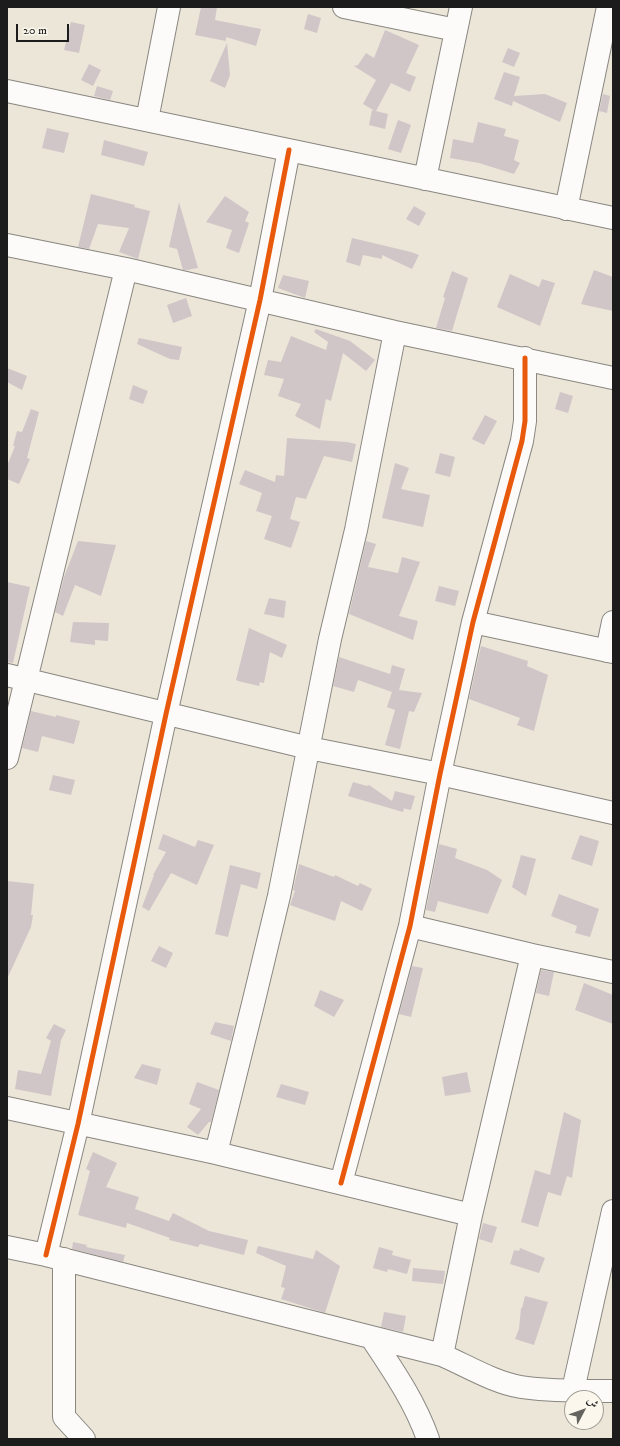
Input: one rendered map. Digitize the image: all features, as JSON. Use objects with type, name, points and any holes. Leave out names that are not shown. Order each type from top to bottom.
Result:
[{"type":"street","points":[[146,120],[169,7]]},
{"type":"street","points":[[344,7],[456,30]]},
{"type":"street","points":[[426,179],[461,7]]},
{"type":"street","points":[[566,209],[604,64],[608,7]]},
{"type":"street","points":[[7,91],[613,218]]},
{"type":"street","points":[[84,1439],[64,1418],[55,1257],[78,1124],[166,714],[260,300],[289,150]]},
{"type":"street","points":[[7,246],[126,269],[395,332],[525,358],[613,378]]},
{"type":"street","points":[[7,758],[17,677],[126,269]]},
{"type":"street","points":[[216,1153],[254,1004],[279,896],[330,639],[356,530],[395,332]]},
{"type":"street","points":[[341,1183],[410,926],[440,774],[473,622],[522,441],[525,421],[525,358]]},
{"type":"street","points":[[473,622],[610,651],[613,622]]},
{"type":"street","points":[[17,677],[309,748],[440,774],[613,813]]},
{"type":"street","points":[[410,926],[532,955],[613,972]]},
{"type":"street","points":[[442,1355],[471,1215],[532,955]]},
{"type":"street","points":[[7,1108],[216,1153],[471,1215]]},
{"type":"street","points":[[7,1247],[55,1257],[442,1355],[501,1382],[521,1387],[573,1390],[613,1211]]},
{"type":"street","points":[[371,1337],[405,1387],[428,1439]]},
{"type":"building","points":[[201,7],[217,7],[215,20],[261,29],[256,46],[226,37],[226,41],[195,35]]},
{"type":"building","points":[[308,14],[321,18],[317,33],[304,29]]},
{"type":"building","points":[[71,22],[85,25],[79,53],[64,50]]},
{"type":"building","points":[[385,30],[419,45],[406,73],[416,77],[410,92],[391,83],[376,111],[388,114],[385,129],[369,125],[372,110],[375,111],[363,104],[376,80],[354,66],[358,65],[366,53],[374,58]]},
{"type":"building","points":[[227,43],[230,75],[225,88],[210,81]]},
{"type":"building","points":[[508,48],[520,53],[514,67],[502,62]]},
{"type":"building","points":[[89,64],[101,70],[93,86],[81,80]]},
{"type":"building","points":[[504,72],[520,77],[514,96],[545,94],[567,103],[560,122],[513,101],[512,106],[494,99]]},
{"type":"building","points":[[97,86],[113,91],[110,100],[94,96]]},
{"type":"building","points":[[603,94],[610,96],[607,113],[599,111]]},
{"type":"building","points":[[398,120],[411,125],[401,153],[388,149]]},
{"type":"building","points":[[478,122],[506,129],[504,136],[519,140],[514,160],[520,163],[514,174],[479,163],[450,158],[453,139],[473,143]]},
{"type":"building","points":[[47,128],[69,133],[64,153],[42,148]]},
{"type":"building","points":[[104,140],[148,152],[144,166],[101,155]]},
{"type":"building","points":[[91,194],[135,205],[134,207],[150,211],[138,259],[119,252],[129,228],[98,224],[89,249],[78,247]]},
{"type":"building","points":[[225,196],[249,212],[245,221],[249,223],[239,253],[226,248],[232,230],[206,222]]},
{"type":"building","points":[[179,202],[198,268],[183,270],[177,249],[169,247]]},
{"type":"building","points":[[414,206],[426,213],[419,226],[406,219]]},
{"type":"building","points":[[352,238],[419,255],[412,269],[382,255],[382,259],[363,255],[360,266],[346,262]]},
{"type":"building","points":[[594,270],[613,277],[613,311],[581,304]]},
{"type":"building","points":[[452,271],[468,278],[452,331],[436,328],[445,298],[443,297]]},
{"type":"building","points":[[510,274],[539,287],[542,279],[555,283],[540,326],[497,307]]},
{"type":"building","points":[[283,275],[309,281],[305,298],[278,288]]},
{"type":"building","points":[[186,298],[192,316],[173,323],[167,305]]},
{"type":"building","points":[[316,329],[350,341],[375,360],[366,371],[343,353],[331,401],[326,399],[320,429],[295,416],[301,404],[278,396],[284,379],[264,375],[268,360],[281,362],[291,336],[326,350],[328,342],[314,332]]},
{"type":"building","points":[[139,338],[182,347],[179,360],[170,359],[137,344]]},
{"type":"building","points":[[7,368],[27,376],[22,390],[7,382]]},
{"type":"building","points":[[133,385],[148,391],[143,404],[129,399]]},
{"type":"building","points":[[560,392],[573,396],[568,413],[555,409]]},
{"type":"building","points":[[31,409],[39,412],[27,458],[30,459],[19,484],[7,479],[7,466],[15,446],[13,446],[17,431],[22,432]]},
{"type":"building","points":[[485,415],[497,421],[484,445],[472,439]]},
{"type":"building","points":[[287,438],[347,442],[356,444],[352,462],[324,456],[306,499],[296,497],[290,519],[300,522],[291,548],[264,539],[272,516],[256,511],[262,493],[239,484],[245,470],[275,482],[276,475],[284,476]]},
{"type":"building","points":[[440,453],[455,457],[450,477],[435,473]]},
{"type":"building","points":[[395,463],[409,468],[401,489],[430,495],[423,527],[382,518]]},
{"type":"building","points":[[78,541],[116,545],[101,596],[75,585],[63,616],[55,612],[64,577]]},
{"type":"building","points":[[366,541],[376,544],[368,567],[398,573],[402,557],[420,562],[399,616],[418,621],[413,640],[349,614]]},
{"type":"building","points":[[7,582],[30,587],[13,663],[7,662]]},
{"type":"building","points":[[439,586],[459,591],[455,606],[435,601]]},
{"type":"building","points":[[269,598],[286,601],[284,618],[264,614]]},
{"type":"building","points":[[73,622],[109,623],[108,641],[95,640],[95,645],[70,642]]},
{"type":"building","points":[[249,628],[287,645],[282,658],[270,652],[264,683],[260,682],[259,686],[236,680]]},
{"type":"building","points":[[481,646],[528,661],[527,666],[548,675],[534,731],[517,725],[520,718],[469,699]]},
{"type":"building","points":[[339,657],[390,674],[392,665],[405,669],[399,690],[422,693],[414,712],[409,711],[400,749],[385,745],[395,710],[387,707],[392,692],[358,680],[354,692],[333,686]]},
{"type":"building","points":[[31,711],[80,721],[74,744],[42,736],[38,752],[22,748]]},
{"type":"building","points":[[53,775],[75,780],[71,795],[49,790]]},
{"type":"building","points":[[353,782],[367,786],[369,785],[392,801],[395,791],[415,796],[411,810],[402,808],[404,809],[403,812],[348,796]]},
{"type":"building","points":[[163,834],[195,847],[198,840],[214,845],[197,885],[171,873],[149,911],[142,907],[153,875],[166,852],[158,849]]},
{"type":"building","points":[[580,835],[599,841],[592,866],[571,859]]},
{"type":"building","points":[[439,844],[457,849],[455,858],[487,870],[502,880],[488,914],[438,901],[435,912],[426,910]]},
{"type":"building","points":[[521,855],[536,859],[526,896],[512,887]]},
{"type":"building","points":[[299,864],[334,877],[335,875],[358,886],[360,883],[372,889],[362,911],[341,901],[335,921],[290,905],[295,891],[293,890]]},
{"type":"building","points":[[230,865],[261,873],[257,889],[241,884],[228,937],[215,934]]},
{"type":"building","points":[[7,881],[34,884],[31,927],[7,979]]},
{"type":"building","points":[[559,894],[599,909],[590,937],[575,933],[577,926],[551,916]]},
{"type":"building","points":[[159,946],[173,953],[166,968],[151,961]]},
{"type":"building","points":[[412,966],[423,968],[411,1017],[399,1014]]},
{"type":"building","points":[[541,970],[554,972],[549,996],[536,993]]},
{"type":"building","points":[[584,983],[613,995],[613,1024],[575,1010]]},
{"type":"building","points":[[320,990],[344,1000],[334,1017],[314,1006]]},
{"type":"building","points":[[215,1022],[234,1026],[231,1041],[210,1034]]},
{"type":"building","points":[[54,1024],[66,1030],[61,1040],[51,1096],[15,1089],[18,1070],[41,1074],[51,1041],[46,1038]]},
{"type":"building","points":[[142,1064],[161,1069],[157,1085],[134,1078]]},
{"type":"building","points":[[467,1072],[471,1092],[445,1096],[442,1077]]},
{"type":"building","points":[[197,1082],[219,1090],[211,1122],[209,1122],[198,1135],[187,1127],[201,1109],[189,1104]]},
{"type":"building","points":[[281,1084],[309,1092],[305,1105],[276,1097]]},
{"type":"building","points":[[564,1112],[581,1120],[572,1178],[567,1176],[561,1196],[548,1192],[538,1227],[521,1222],[535,1170],[550,1175]]},
{"type":"building","points":[[93,1152],[117,1163],[106,1187],[139,1197],[135,1209],[169,1221],[173,1213],[209,1231],[248,1240],[244,1255],[200,1244],[198,1247],[169,1240],[170,1238],[127,1223],[126,1228],[78,1215],[90,1171],[86,1169]]},
{"type":"building","points":[[483,1223],[497,1227],[492,1243],[479,1239]]},
{"type":"building","points":[[73,1242],[87,1245],[86,1247],[125,1255],[123,1262],[72,1249]]},
{"type":"building","points":[[258,1246],[313,1259],[316,1250],[340,1266],[325,1313],[281,1299],[285,1288],[281,1287],[286,1266],[256,1253]]},
{"type":"building","points":[[379,1247],[393,1251],[392,1255],[411,1260],[407,1274],[388,1269],[387,1272],[373,1268]]},
{"type":"building","points":[[520,1248],[545,1258],[539,1273],[510,1264],[514,1250],[519,1251]]},
{"type":"building","points":[[413,1268],[445,1271],[443,1284],[412,1281]]},
{"type":"building","points":[[525,1296],[548,1302],[534,1345],[515,1339],[519,1329],[521,1308]]},
{"type":"building","points":[[384,1312],[406,1316],[403,1332],[381,1327]]},
{"type":"cycle path","points":[[46,1255],[78,1124],[166,714],[260,300],[289,150]]},
{"type":"cycle path","points":[[341,1183],[410,926],[440,774],[473,622],[522,441],[525,421],[525,358]]}]
